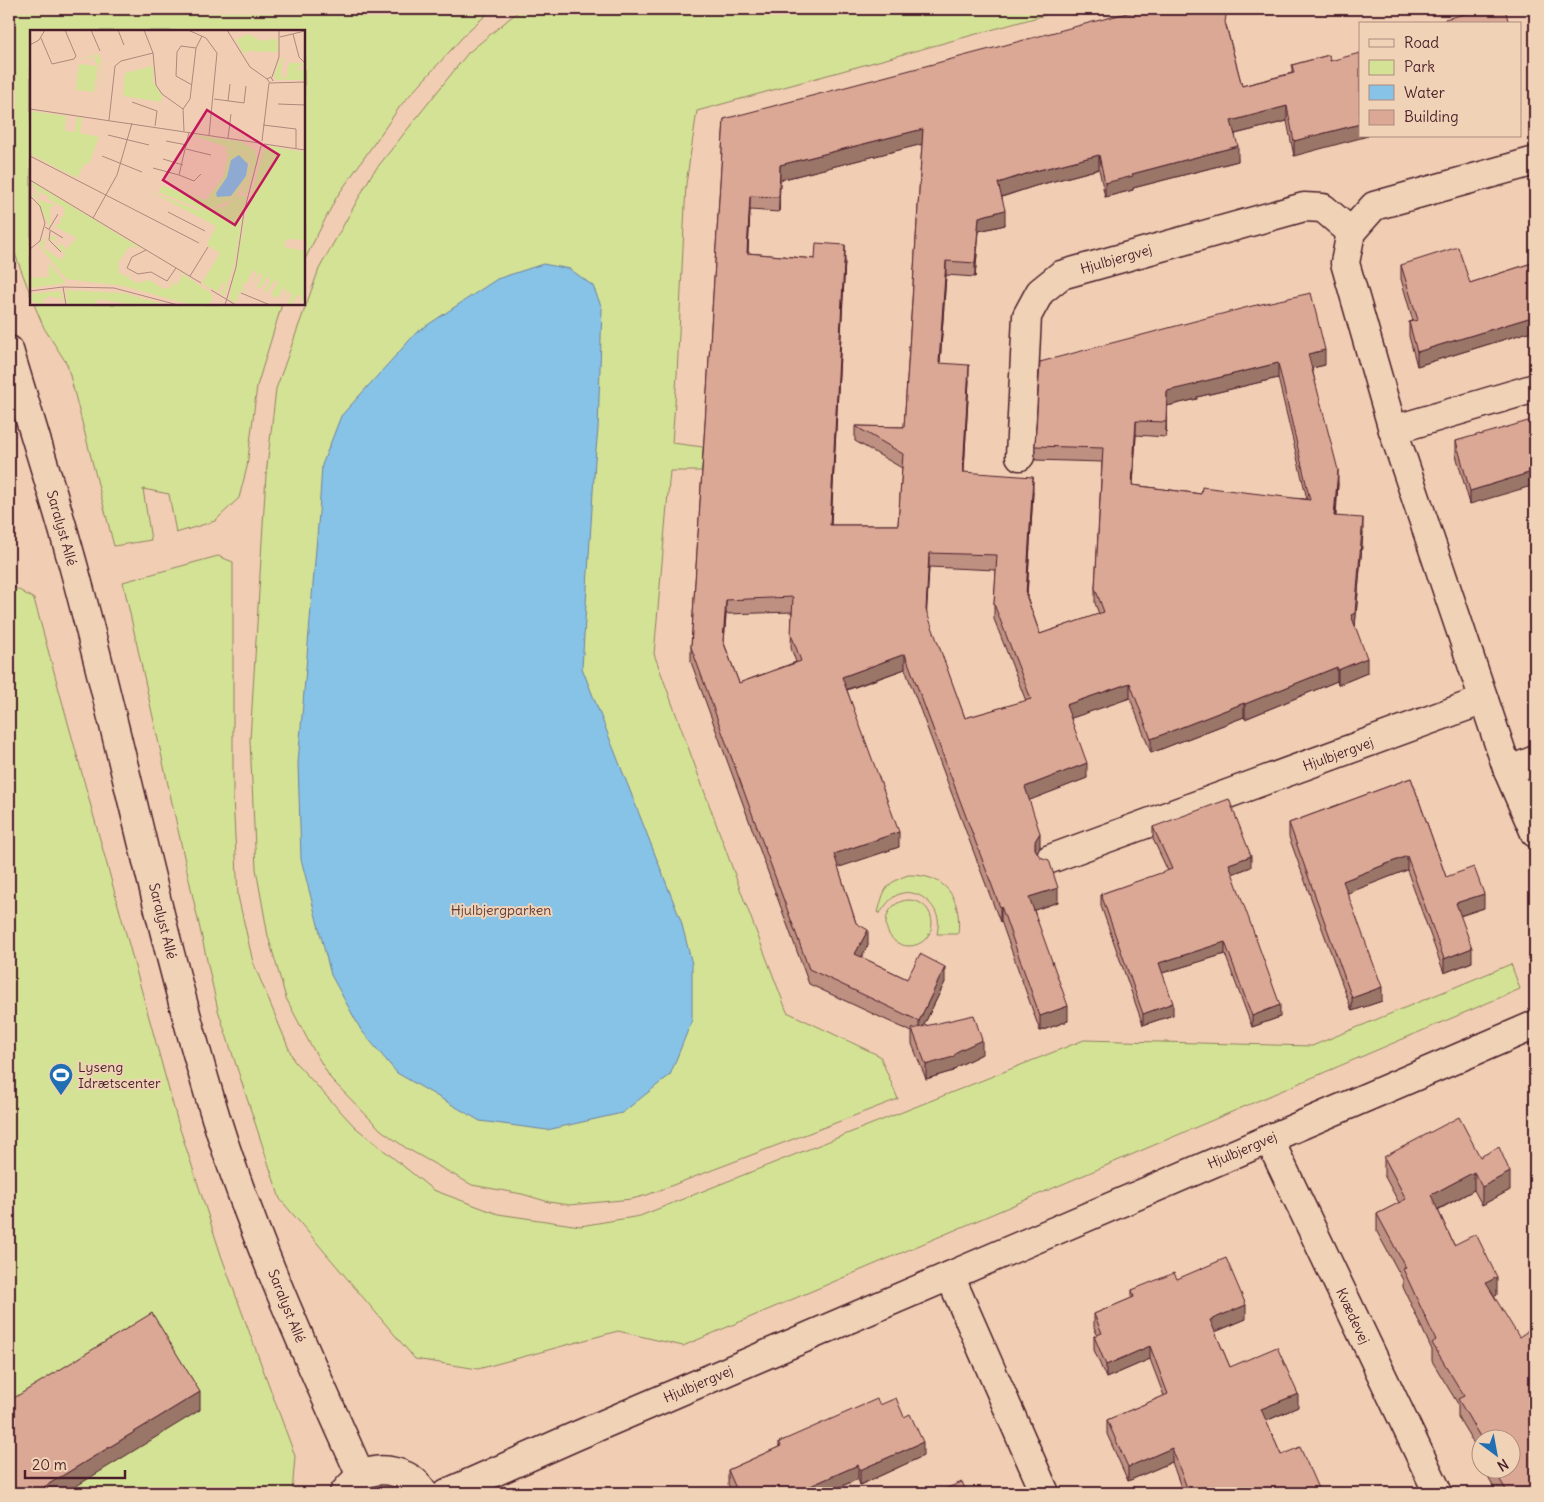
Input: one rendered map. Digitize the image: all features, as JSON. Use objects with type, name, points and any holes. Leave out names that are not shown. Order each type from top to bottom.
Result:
[{"type":"street","points":[[1535,161],[1374,206],[1351,232],[1345,263],[1393,430],[1508,771],[1535,833]]},
{"type":"street","name":"Hjulbjergvej","points":[[1020,456],[1027,316],[1040,292],[1061,275],[1304,207],[1323,208],[1351,232]]},
{"type":"street","name":"Saralyst Allé","points":[[9,350],[75,572],[181,995],[216,1119],[244,1199],[302,1345],[352,1485]]},
{"type":"street","points":[[1393,430],[1535,388]]},
{"type":"street","name":"Hjulbjergvej","points":[[1050,859],[1484,700]]},
{"type":"street","points":[[1508,771],[1535,760]]},
{"type":"street","name":"Hjulbjergvej","points":[[447,1493],[1535,1024]]},
{"type":"street","name":"Kvædevej","points":[[1269,1139],[1438,1493]]},
{"type":"street","points":[[950,1276],[1045,1493]]},
{"type":"street","points":[[352,1485],[374,1471],[388,1471],[401,1474],[412,1480],[424,1493]]},
{"type":"green space","points":[[9,9],[493,9],[470,29],[401,105],[336,198],[305,259],[305,30],[30,30],[30,293],[9,238]]},
{"type":"green space","name":"Hjulbjergparken","points":[[521,9],[1067,9],[697,111],[686,184],[672,443],[703,447],[702,471],[670,471],[654,654],[787,1012],[880,1056],[898,1099],[647,1195],[632,1199],[569,1205],[472,1185],[406,1148],[381,1130],[331,1079],[286,998],[268,936],[256,869],[250,740],[266,475],[276,389],[319,269],[372,174],[468,53]]},
{"type":"green space","points":[[34,305],[282,305],[257,386],[247,467],[239,498],[215,521],[176,533],[169,494],[143,489],[151,540],[114,546],[67,364],[44,328]]},
{"type":"green space","points":[[218,556],[233,562],[233,797],[238,896],[253,962],[294,1061],[355,1127],[433,1190],[498,1214],[580,1226],[640,1216],[1084,1040],[1312,1046],[1511,964],[1520,989],[683,1346],[618,1331],[478,1369],[415,1359],[280,1199],[218,1010],[123,582]]},
{"type":"green space","points":[[9,584],[34,599],[178,1123],[222,1258],[295,1456],[292,1493],[9,1493]]},
{"type":"green space","points":[[908,875],[932,879],[942,884],[949,891],[957,909],[959,921],[958,934],[937,934],[938,918],[933,907],[923,898],[912,893],[899,894],[878,913],[886,889],[900,878]]},
{"type":"green space","points":[[914,900],[918,901],[928,910],[931,914],[931,932],[922,942],[914,946],[904,946],[896,942],[887,932],[886,918],[890,910],[900,901]]},
{"type":"water","points":[[543,264],[570,269],[593,286],[602,308],[598,429],[582,668],[681,921],[692,964],[692,1020],[670,1075],[622,1113],[547,1130],[480,1121],[397,1073],[361,1030],[331,975],[301,859],[298,763],[322,465],[341,416],[417,332],[497,279]]},
{"type":"building","points":[[1142,9],[1224,9],[1225,22],[1242,86],[1294,73],[1292,65],[1329,55],[1330,61],[1359,53],[1359,124],[1294,141],[1287,106],[1231,121],[1238,146],[1132,174],[1133,176],[1105,183],[1099,155],[1035,171],[998,183],[1005,210],[979,217],[975,263],[946,261],[939,363],[969,365],[963,472],[1033,477],[1026,595],[1040,634],[1104,612],[1095,588],[1103,448],[1035,446],[1040,362],[1248,307],[1311,293],[1325,350],[1308,354],[1338,470],[1334,516],[1363,518],[1355,613],[1351,615],[1367,658],[1338,670],[1337,667],[1151,739],[1130,683],[1066,705],[1087,763],[1025,787],[1040,833],[1035,841],[1035,849],[1040,857],[1049,860],[1058,888],[1029,897],[1068,1006],[1040,1016],[1001,906],[905,654],[842,677],[899,832],[834,854],[856,923],[868,930],[855,954],[907,979],[920,954],[945,967],[919,1021],[809,969],[691,647],[724,119]],"holes":[[[923,129],[904,427],[855,426],[903,454],[898,525],[830,525],[845,245],[816,243],[815,259],[747,253],[750,196],[779,197],[780,165]],[[1278,363],[1310,500],[1202,487],[1201,494],[1132,485],[1136,421],[1166,422],[1167,391]],[[929,553],[997,555],[994,604],[1031,699],[965,718],[926,610]],[[793,597],[791,634],[801,661],[739,683],[723,641],[726,600]]]},
{"type":"building","points":[[1484,9],[1505,9],[1508,22],[1446,22],[1445,19]]},
{"type":"building","points":[[1535,204],[1535,216],[1532,205]]},
{"type":"building","points":[[1458,247],[1470,283],[1535,262],[1535,316],[1417,352],[1409,322],[1418,320],[1401,265]]},
{"type":"building","points":[[1535,419],[1535,471],[1470,491],[1456,441]]},
{"type":"building","points":[[1411,778],[1446,877],[1474,867],[1484,894],[1456,903],[1472,948],[1444,959],[1407,856],[1343,881],[1382,987],[1352,998],[1289,823]]},
{"type":"building","points":[[1229,799],[1251,856],[1229,864],[1280,1005],[1252,1016],[1225,942],[1159,963],[1173,1003],[1143,1014],[1101,894],[1172,869],[1153,827]]},
{"type":"building","points":[[974,1015],[982,1040],[958,1051],[953,1057],[926,1065],[912,1029]]},
{"type":"building","points":[[1459,1117],[1480,1157],[1499,1147],[1510,1172],[1482,1187],[1474,1172],[1431,1195],[1454,1245],[1476,1234],[1497,1277],[1486,1283],[1519,1337],[1531,1329],[1535,1336],[1535,1493],[1508,1493],[1500,1480],[1522,1480],[1522,1430],[1476,1430],[1458,1399],[1464,1396],[1432,1343],[1436,1340],[1403,1269],[1406,1268],[1377,1214],[1406,1199],[1384,1157]]},
{"type":"building","points":[[1226,1258],[1246,1305],[1210,1320],[1230,1367],[1277,1347],[1298,1394],[1261,1409],[1281,1455],[1300,1447],[1320,1493],[1189,1493],[1172,1448],[1128,1467],[1107,1420],[1168,1394],[1150,1346],[1106,1365],[1094,1336],[1102,1333],[1094,1314],[1134,1297],[1132,1290],[1174,1273],[1177,1279]]},
{"type":"building","points":[[152,1313],[200,1392],[34,1493],[9,1493],[9,1401]]},
{"type":"building","points":[[896,1398],[904,1417],[910,1414],[923,1442],[860,1470],[858,1465],[808,1487],[810,1491],[805,1493],[738,1493],[728,1470],[781,1446],[779,1442],[877,1399],[880,1405]]},
{"type":"building","points":[[962,1482],[967,1493],[935,1493]]},
{"type":"place","name":"Lyseng Idrætscenter","points":[[61,1096]]}]
